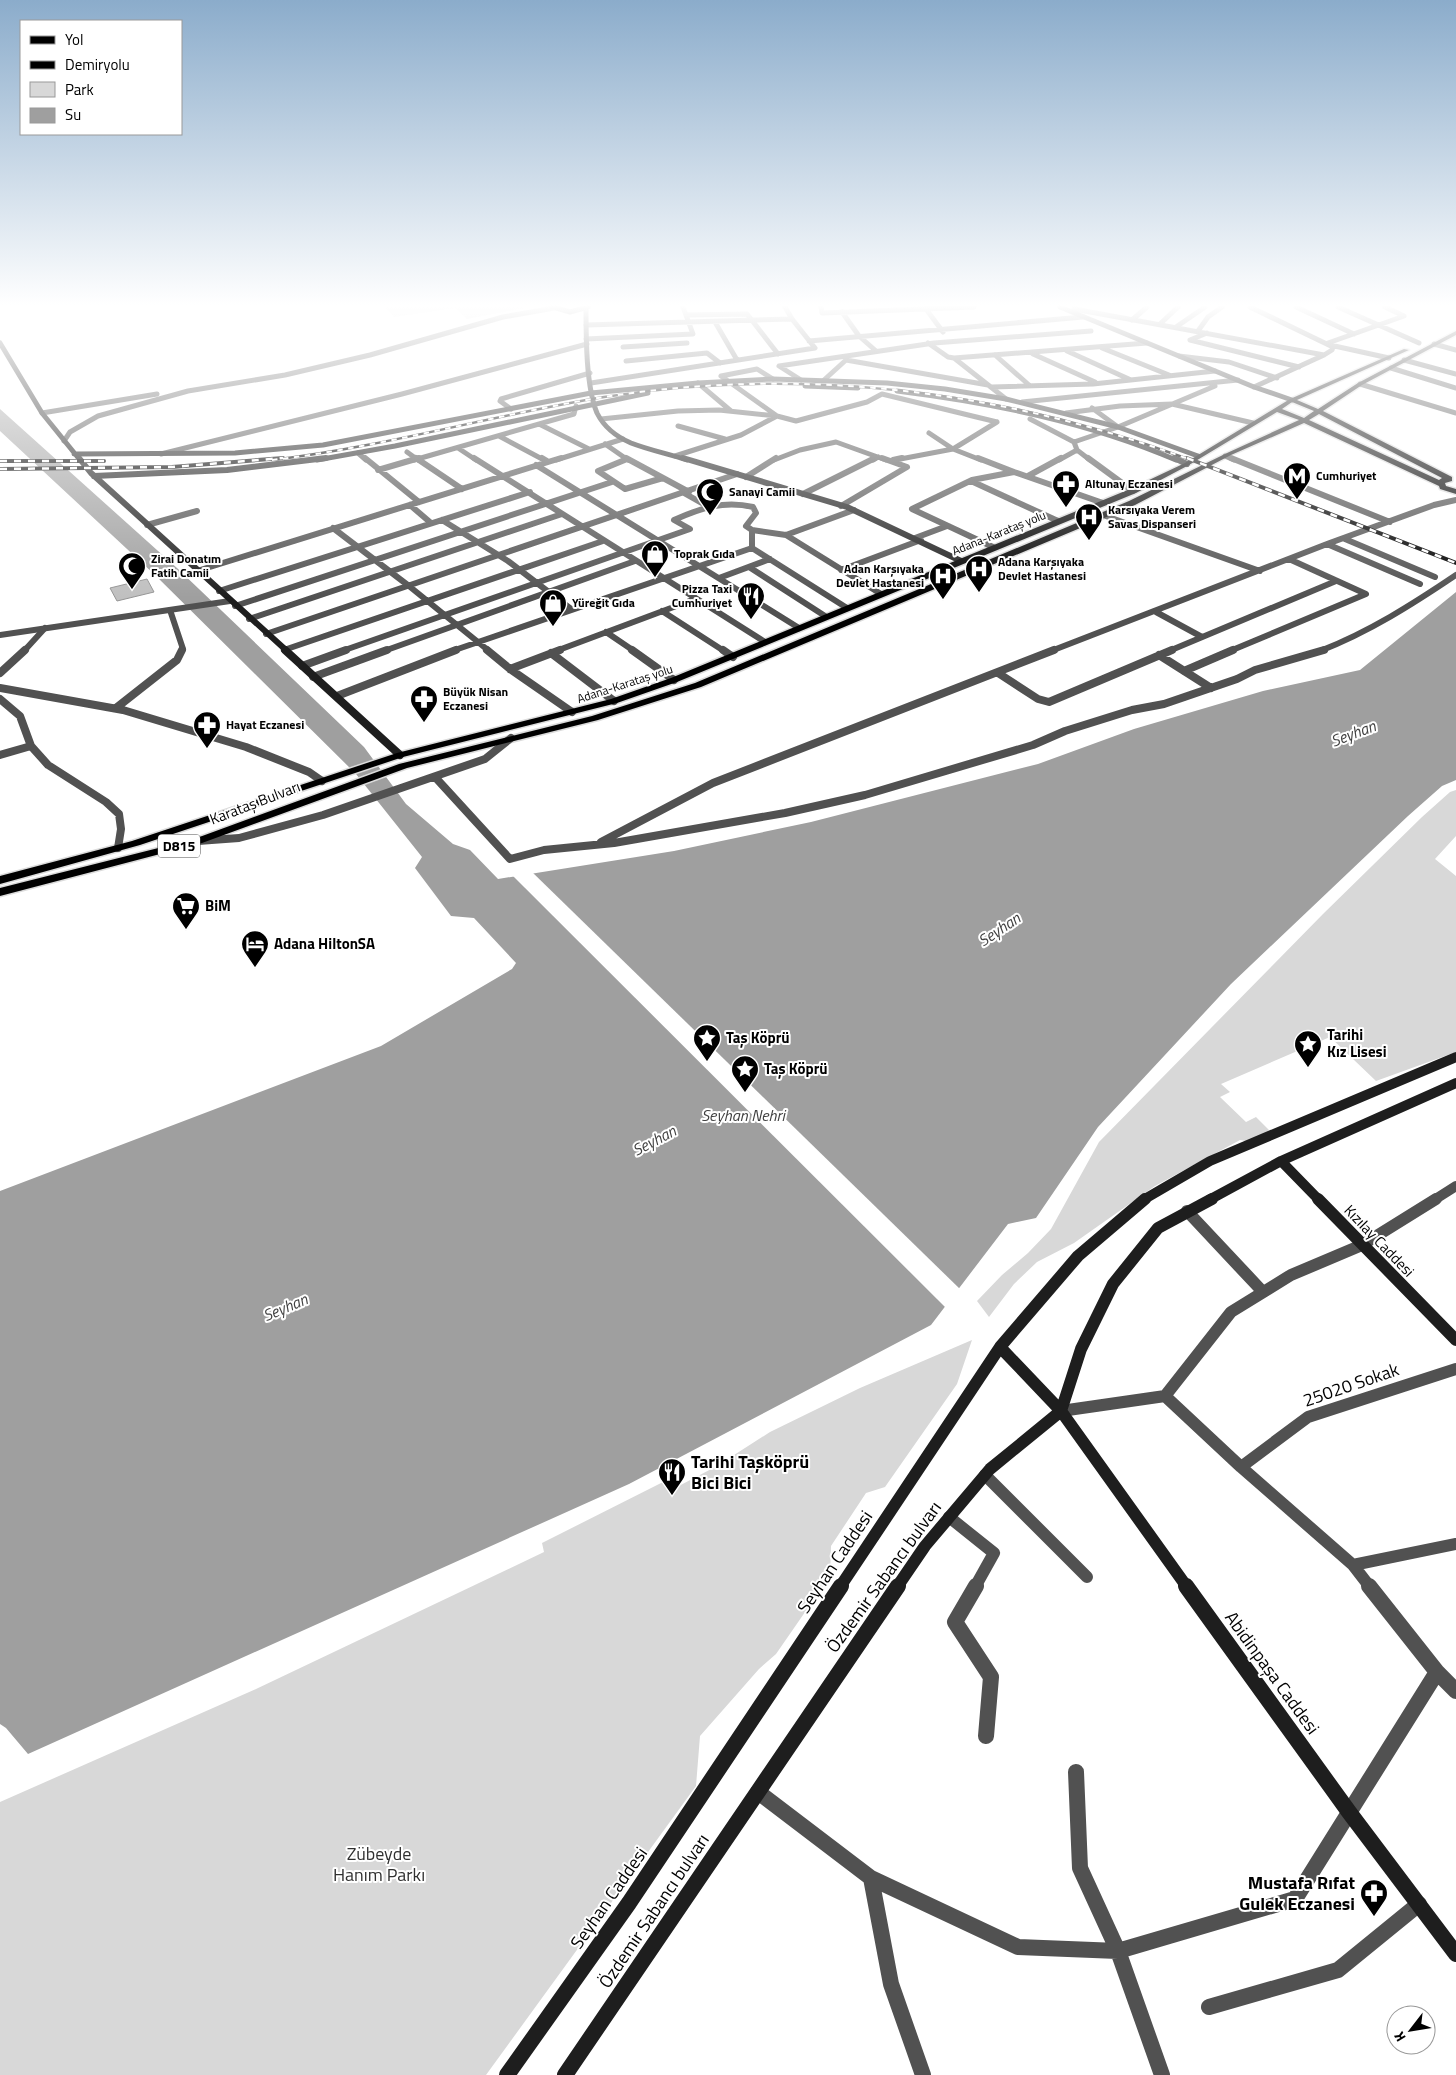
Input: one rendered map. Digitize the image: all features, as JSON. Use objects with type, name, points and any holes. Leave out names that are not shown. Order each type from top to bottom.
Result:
[{"type":"main road","points":[[37,404],[74,454],[94,476],[400,755]]},
{"type":"main road","points":[[74,454],[235,453],[323,445],[539,404]]},
{"type":"main road","points":[[94,476],[239,470],[358,453],[588,404]]},
{"type":"main road","points":[[593,404],[606,426],[622,439],[854,510],[961,561]]},
{"type":"main road","points":[[980,404],[1102,432],[1134,442],[1187,464]]},
{"type":"main road","points":[[1029,404],[1118,426],[1198,456]]},
{"type":"main road","name":"Adana-Karataş yolu","points":[[389,759],[614,701],[733,657],[825,616],[1133,491],[1187,464],[1285,404]]},
{"type":"main road","points":[[1302,404],[1318,410],[1452,479]]},
{"type":"main road","name":"Adana-Karataş yolu","points":[[403,766],[595,718],[698,685],[1103,515],[1305,420],[1328,404]]},
{"type":"main road","points":[[1276,409],[1305,420],[1441,484],[1446,489],[1456,492]]},
{"type":"main road","points":[[1441,484],[1442,481],[1452,479]]},
{"type":"main road","name":"Karataş Bulvarı","points":[[0,880],[118,848],[389,759]]},
{"type":"main road","name":"Karataş Bulvarı","points":[[0,892],[198,841],[403,766]]},
{"type":"main road","name":"Seyhan Caddesi","points":[[507,2075],[629,1903],[1000,1347],[1078,1256],[1140,1202],[1210,1161],[1456,1057]]},
{"type":"main road","points":[[1061,1411],[1080,1349],[1113,1284],[1158,1228],[1282,1161],[1456,1083]]},
{"type":"main road","name":"Kızılay Caddesi","points":[[1282,1161],[1456,1340]]},
{"type":"main road","name":"Abidinpaşa Caddesi","points":[[1000,1347],[1061,1411],[1349,1812],[1456,1954]]},
{"type":"main road","name":"Özdemir Sabancı bulvarı","points":[[567,2074],[925,1546],[985,1475],[1061,1411]]},
{"type":"street","points":[[42,413],[95,404]]},
{"type":"street","points":[[64,441],[70,432],[98,416],[142,404]]},
{"type":"street","points":[[160,454],[364,404]]},
{"type":"street","points":[[503,404],[511,409]]},
{"type":"street","points":[[723,404],[731,411]]},
{"type":"street","points":[[759,404],[777,416]]},
{"type":"street","points":[[601,419],[678,411],[731,411],[777,416],[796,421],[860,404]]},
{"type":"street","points":[[892,461],[953,449],[997,422],[922,404]]},
{"type":"street","points":[[1087,404],[1118,426]]},
{"type":"street","points":[[1126,404],[1142,417]]},
{"type":"street","points":[[1074,442],[1172,404]]},
{"type":"street","points":[[1066,413],[1128,406],[1172,404],[1253,423]]},
{"type":"street","points":[[1426,404],[1456,413]]},
{"type":"street","points":[[378,470],[574,414],[576,406]]},
{"type":"street","points":[[675,456],[726,440],[767,423],[777,416]]},
{"type":"street","points":[[1030,419],[1074,442],[1077,450],[1133,491]]},
{"type":"street","points":[[539,424],[589,449]]},
{"type":"street","points":[[678,426],[726,440]]},
{"type":"street","points":[[929,433],[953,449],[1103,503]]},
{"type":"street","points":[[500,436],[547,461]]},
{"type":"street","points":[[197,571],[622,439]]},
{"type":"street","points":[[746,477],[777,458],[800,450],[836,442],[907,467],[841,506]]},
{"type":"street","points":[[605,444],[627,459],[687,492],[707,506]]},
{"type":"street","points":[[458,448],[505,476],[694,599],[765,642]]},
{"type":"street","points":[[1028,476],[1077,450]]},
{"type":"street","points":[[407,452],[462,489]]},
{"type":"street","points":[[358,453],[419,502]]},
{"type":"street","points":[[1225,456],[1390,522]]},
{"type":"street","points":[[803,494],[878,457]]},
{"type":"street","points":[[627,459],[598,471],[621,488],[630,489],[663,478]]},
{"type":"street","points":[[536,465],[799,628]]},
{"type":"street","points":[[993,547],[912,510],[970,481],[984,477],[1001,477],[1014,472]]},
{"type":"street","points":[[266,634],[737,474]]},
{"type":"street","points":[[970,481],[981,484],[1058,521]]},
{"type":"street","points":[[0,635],[172,609],[232,603],[374,560],[612,482]]},
{"type":"street","points":[[219,591],[530,492]]},
{"type":"street","points":[[594,845],[713,783],[1327,544],[1434,505],[1456,500]]},
{"type":"street","points":[[302,666],[690,529],[674,520],[707,506],[727,502],[754,507],[756,513],[746,526],[752,530],[786,535],[881,594]]},
{"type":"street","points":[[410,505],[431,523]]},
{"type":"street","points":[[786,535],[854,510]]},
{"type":"street","points":[[147,525],[197,511]]},
{"type":"street","points":[[249,619],[562,514]]},
{"type":"street","points":[[1103,515],[1260,571]]},
{"type":"street","points":[[442,520],[462,530],[478,543],[519,569],[571,609]]},
{"type":"street","points":[[841,570],[947,526]]},
{"type":"street","points":[[333,528],[409,586],[510,669],[572,712]]},
{"type":"street","points":[[752,530],[752,548]]},
{"type":"street","points":[[1345,539],[1435,577]]},
{"type":"street","points":[[284,650],[603,541]]},
{"type":"street","points":[[1327,544],[1420,584]]},
{"type":"street","points":[[752,548],[847,608]]},
{"type":"street","points":[[337,696],[477,642],[752,548]]},
{"type":"street","points":[[719,578],[770,559]]},
{"type":"street","points":[[1184,671],[1366,594],[1289,560]]},
{"type":"street","points":[[313,676],[635,561]]},
{"type":"street","points":[[749,567],[825,616]]},
{"type":"street","points":[[435,776],[510,859],[544,850],[594,845],[785,813],[865,795],[1033,745],[1065,731],[1132,710],[1164,704],[1255,670],[1319,652],[1347,641],[1406,609],[1456,575]]},
{"type":"street","points":[[998,673],[1038,698],[1050,702],[1336,581]]},
{"type":"street","points":[[510,669],[694,599]]},
{"type":"street","points":[[116,708],[177,660],[183,649],[172,609]]},
{"type":"street","points":[[662,611],[733,657]]},
{"type":"street","points":[[1156,612],[1202,638]]},
{"type":"street","points":[[0,673],[18,658],[45,628]]},
{"type":"street","points":[[606,632],[674,680]]},
{"type":"street","points":[[551,653],[614,701]]},
{"type":"street","points":[[1159,655],[1211,688]]},
{"type":"street","points":[[0,688],[116,708],[246,747],[309,772],[322,781]]},
{"type":"street","points":[[0,699],[20,716],[31,746],[48,765],[106,802],[119,814],[118,848]]},
{"type":"street","points":[[198,841],[239,838],[288,826],[485,759],[511,738]]},
{"type":"street","points":[[0,755],[31,746]]},
{"type":"street","points":[[1061,1411],[1165,1396],[1232,1312],[1291,1275],[1362,1245],[1456,1186]]},
{"type":"street","points":[[1187,1211],[1263,1292]]},
{"type":"street","name":"25020 Sokak","points":[[1241,1467],[1308,1417],[1456,1370]]},
{"type":"street","points":[[1165,1396],[1241,1467],[1353,1565],[1437,1672],[1456,1691]]},
{"type":"street","points":[[985,1475],[1088,1577]]},
{"type":"street","points":[[949,1517],[994,1553],[955,1622],[991,1677],[986,1736]]},
{"type":"street","points":[[1353,1565],[1456,1544]]},
{"type":"street","points":[[758,1792],[871,1878],[1018,1947],[1118,1951],[1295,1899],[1437,1672]]},
{"type":"street","points":[[1076,1772],[1080,1868],[1118,1951],[1162,2075]]},
{"type":"street","points":[[871,1878],[890,1984],[923,2075]]},
{"type":"street","points":[[1209,2007],[1338,1970],[1418,1904]]},
{"type":"green space","points":[[1456,790],[1456,836],[1435,859],[1456,876],[1456,1052],[1376,1081],[1330,1037],[1221,1084],[1230,1092],[1220,1097],[1246,1122],[1256,1117],[1269,1130],[1251,1142],[1240,1140],[1155,1186],[1074,1243],[1037,1262],[1014,1284],[989,1317],[977,1301],[1051,1229],[1099,1142],[1323,914],[1422,817],[1450,792]]},
{"type":"green space","name":"Zübeyde Hanım Parkı","points":[[972,1340],[957,1384],[885,1487],[866,1493],[831,1546],[830,1576],[776,1654],[759,1669],[700,1736],[696,1786],[486,2075],[0,2075],[0,1802],[256,1689],[544,1552],[542,1543],[669,1479],[675,1488],[717,1466],[770,1432],[860,1388]]},
{"type":"water","name":"Seyhan Nehri","points":[[0,409],[177,568],[364,747],[406,804],[453,844],[470,850],[498,879],[674,851],[811,822],[1038,764],[1134,729],[1263,691],[1360,670],[1456,592],[1456,780],[1442,786],[1408,816],[1231,984],[1098,1127],[1036,1218],[1008,1224],[931,1325],[629,1484],[28,1754],[6,1728],[0,1724],[0,1191],[381,1046],[512,969],[516,963],[474,918],[451,916],[415,868],[422,857],[356,774],[155,575],[0,431]]},
{"type":"pier","name":"Taș Köprü","points":[[531,871],[961,1290],[947,1309],[511,874]]},
{"type":"building","name":"Zirai Donatım Fatih Camii","points":[[147,579],[154,592],[117,601],[110,588]]},
{"type":"railway","points":[[272,460],[356,447],[563,404]]},
{"type":"railway","points":[[989,404],[1048,416],[1120,436],[1191,460]]},
{"type":"railway","points":[[0,469],[172,467],[283,458]]},
{"type":"railway","points":[[1187,458],[1456,563]]},
{"type":"railway","points":[[0,461],[104,461]]},
{"type":"place","name":"Cumhuriyet","points":[[1297,500]]},
{"type":"place","name":"Altunay Eczanesi","points":[[1066,508]]},
{"type":"place","name":"Sanayi Camii","points":[[710,516]]},
{"type":"place","name":"Karsıyaka Verem Savas Dispanseri","points":[[1089,541]]},
{"type":"place","name":"Toprak Gıda","points":[[655,578]]},
{"type":"place","name":"Zirai Donatım Fatih Camii","points":[[132,590]]},
{"type":"place","name":"Adana Karşıyaka Devlet Hastanesi","points":[[979,593]]},
{"type":"place","name":"Adan Karşıyaka Devlet Hastanesi","points":[[943,600]]},
{"type":"place","name":"Pizza Taxi Cumhuriyet","points":[[751,620]]},
{"type":"place","name":"Yüreğit Gıda","points":[[553,627]]},
{"type":"place","name":"Büyük Nisan Eczanesi","points":[[424,723]]},
{"type":"place","name":"Hayat Eczanesi","points":[[207,749]]},
{"type":"place","name":"BiM","points":[[186,930]]},
{"type":"place","name":"Adana HiltonSA","points":[[255,968]]},
{"type":"place","name":"Taş Köprü","points":[[707,1062]]},
{"type":"place","name":"Tarihi Kız Lisesi","points":[[1308,1068]]},
{"type":"place","name":"Taș Köprü","points":[[745,1093]]},
{"type":"place","name":"Tarihi Taşköprü Bici Bici","points":[[672,1496]]},
{"type":"place","name":"Mustafa Rıfat Gulek Eczanesi","points":[[1374,1917]]},
{"type":"water label","name":"Seyhan","points":[[1353,733]]},
{"type":"water label","name":"Seyhan","points":[[999,929]]},
{"type":"water label","name":"Seyhan","points":[[654,1140]]},
{"type":"water label","name":"Seyhan","points":[[285,1307]]}]
